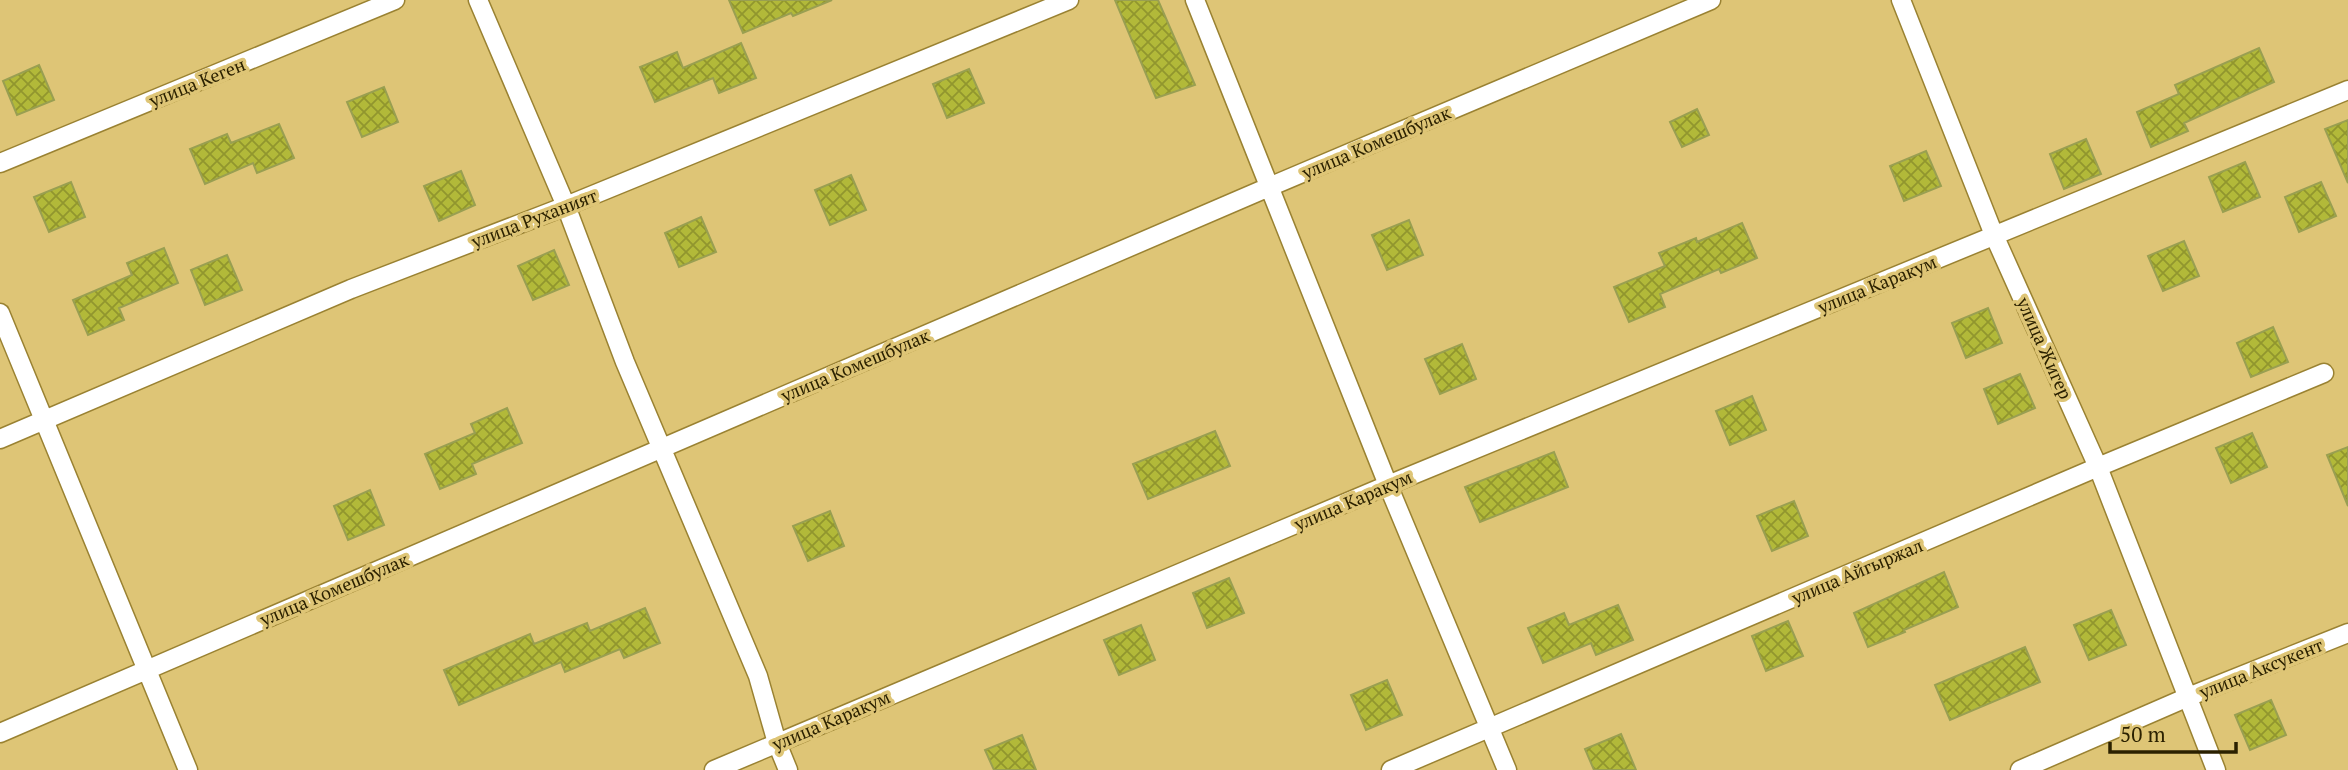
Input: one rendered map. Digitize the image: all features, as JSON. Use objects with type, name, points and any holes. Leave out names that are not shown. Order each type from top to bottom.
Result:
[{"type":"street","name":"улица Кеген","points":[[0,163],[395,0]]},
{"type":"street","points":[[478,0],[566,206],[625,362],[758,676],[777,743],[788,770]]},
{"type":"street","name":"улица Руханият","points":[[0,439],[351,289],[566,206],[1069,0]]},
{"type":"street","points":[[1195,0],[1388,485],[1507,770]]},
{"type":"street","name":"улица Комешбулак","points":[[0,733],[1269,187],[1712,0]]},
{"type":"street","name":"улица Жигер","points":[[1901,0],[1994,235],[2098,467],[2216,770]]},
{"type":"street","name":"улица Каракум","points":[[714,770],[1388,485],[2348,90]]},
{"type":"street","points":[[0,313],[188,770]]},
{"type":"street","name":"улица Айгыржал","points":[[1391,770],[2324,373]]},
{"type":"street","name":"улица Аксукент","points":[[2020,770],[2188,697],[2348,633]]},
{"type":"building","points":[[729,0],[832,0],[743,33]]},
{"type":"building","points":[[1115,0],[1158,0],[1195,85],[1156,98]]},
{"type":"building","points":[[741,43],[756,78],[719,93],[713,78],[655,102],[640,67],[677,52],[683,68]]},
{"type":"building","points":[[2259,48],[2274,82],[2184,123],[2188,131],[2151,147],[2137,112],[2179,94],[2175,85]]},
{"type":"building","points":[[39,65],[54,100],[17,115],[3,81]]},
{"type":"building","points":[[969,69],[984,103],[947,118],[933,84]]},
{"type":"building","points":[[384,87],[398,122],[362,137],[347,102]]},
{"type":"building","points":[[1697,109],[1709,135],[1682,147],[1670,122]]},
{"type":"building","points":[[2348,120],[2348,183],[2325,129]]},
{"type":"building","points":[[279,124],[294,158],[257,173],[253,163],[205,184],[190,149],[227,134],[231,143]]},
{"type":"building","points":[[2086,139],[2101,174],[2064,189],[2050,154]]},
{"type":"building","points":[[1926,151],[1941,186],[1904,201],[1890,166]]},
{"type":"building","points":[[2245,162],[2260,197],[2223,212],[2209,177]]},
{"type":"building","points":[[461,171],[475,205],[439,221],[424,186]]},
{"type":"building","points":[[851,175],[866,210],[830,225],[815,190]]},
{"type":"building","points":[[71,182],[85,217],[49,232],[34,197]]},
{"type":"building","points":[[2321,182],[2336,216],[2299,232],[2285,197]]},
{"type":"building","points":[[701,217],[716,252],[679,267],[665,233]]},
{"type":"building","points":[[1409,220],[1423,255],[1387,270],[1372,235]]},
{"type":"building","points":[[1742,223],[1757,258],[1721,273],[1719,269],[1660,294],[1665,307],[1629,322],[1614,287],[1665,266],[1659,253],[1696,238],[1697,242]]},
{"type":"building","points":[[2184,241],[2199,276],[2163,291],[2148,256]]},
{"type":"building","points":[[164,248],[178,283],[119,308],[124,320],[88,335],[73,300],[132,275],[127,263]]},
{"type":"building","points":[[554,250],[569,285],[533,300],[518,266]]},
{"type":"building","points":[[227,255],[242,290],[205,305],[191,270]]},
{"type":"building","points":[[1988,308],[2002,343],[1966,358],[1952,323]]},
{"type":"building","points":[[2273,327],[2288,362],[2251,377],[2237,343]]},
{"type":"building","points":[[1462,344],[1476,379],[1440,394],[1425,359]]},
{"type":"building","points":[[2020,374],[2035,408],[1998,424],[1984,389]]},
{"type":"building","points":[[1752,396],[1766,430],[1730,445],[1716,411]]},
{"type":"building","points":[[507,408],[522,443],[472,464],[476,474],[440,489],[425,454],[475,433],[471,424]]},
{"type":"building","points":[[1215,431],[1230,466],[1148,499],[1133,464]]},
{"type":"building","points":[[2252,433],[2267,467],[2231,483],[2216,448]]},
{"type":"building","points":[[2348,447],[2348,506],[2327,455]]},
{"type":"building","points":[[1554,452],[1568,487],[1480,522],[1465,487]]},
{"type":"building","points":[[370,490],[384,525],[348,540],[334,506]]},
{"type":"building","points":[[1794,501],[1808,536],[1772,551],[1757,516]]},
{"type":"building","points":[[830,511],[844,546],[808,561],[793,526]]},
{"type":"building","points":[[1944,572],[1958,607],[1868,647],[1854,613]]},
{"type":"building","points":[[1229,578],[1244,613],[1207,628],[1193,593]]},
{"type":"building","points":[[1618,605],[1633,640],[1596,655],[1591,643],[1543,663],[1528,628],[1564,613],[1569,625]]},
{"type":"building","points":[[645,608],[660,643],[624,658],[620,649],[565,672],[561,662],[459,705],[444,670],[530,634],[534,644],[587,623],[590,631]]},
{"type":"building","points":[[2111,610],[2126,645],[2089,660],[2074,625]]},
{"type":"building","points":[[1788,621],[1803,656],[1766,671],[1752,636]]},
{"type":"building","points":[[1141,625],[1155,660],[1119,675],[1104,640]]},
{"type":"building","points":[[2025,647],[2040,682],[1950,720],[1935,685]]},
{"type":"building","points":[[1387,680],[1402,715],[1366,730],[1351,695]]},
{"type":"building","points":[[2271,700],[2286,735],[2250,750],[2235,715]]},
{"type":"building","points":[[1621,734],[1636,770],[1594,770],[1585,749]]},
{"type":"building","points":[[1022,735],[1036,770],[994,770],[985,750]]}]
